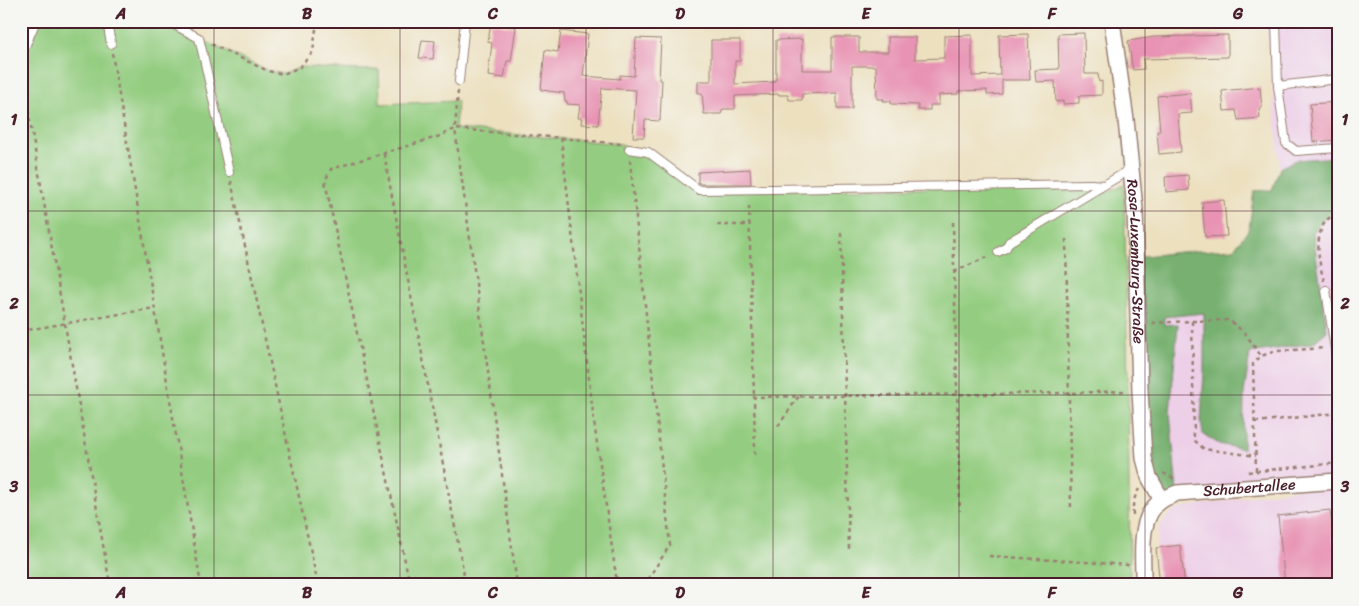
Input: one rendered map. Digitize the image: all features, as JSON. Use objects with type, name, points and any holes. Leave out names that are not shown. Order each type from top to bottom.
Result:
[{"type":"street","name":"Rosa-Luxemburg-Straße","points":[[1112,21],[1126,120],[1135,209],[1140,391],[1144,458],[1149,476],[1162,500]]},
{"type":"street","name":"Schubertallee","points":[[1162,500],[1177,494],[1338,480]]},
{"type":"street","points":[[1144,585],[1143,530],[1147,518],[1162,500]]},
{"type":"lane","points":[[21,56],[36,21]]},
{"type":"lane","points":[[107,21],[110,44]]},
{"type":"lane","points":[[167,21],[198,38],[229,172]]},
{"type":"lane","points":[[459,81],[464,21]]},
{"type":"lane","points":[[1276,21],[1278,86],[1286,143],[1296,151],[1338,148]]},
{"type":"lane","points":[[1278,86],[1338,79]]},
{"type":"lane","points":[[629,148],[648,152],[699,190],[1104,185]]},
{"type":"lane","points":[[998,252],[1006,248],[1008,242],[1131,169]]},
{"type":"lane","points":[[1326,290],[1338,369]]},
{"type":"path","points":[[198,38],[268,71],[283,74],[300,67],[313,52],[318,21]]},
{"type":"path","points":[[110,44],[202,585]]},
{"type":"path","points":[[21,80],[24,81],[110,585]]},
{"type":"path","points":[[459,81],[454,128],[517,585]]},
{"type":"path","points":[[410,585],[325,181],[331,169],[437,138],[454,128],[621,144],[629,148],[670,545],[646,582]]},
{"type":"path","points":[[560,138],[593,412],[617,583],[642,580],[650,585]]},
{"type":"path","points":[[384,154],[466,585]]},
{"type":"path","points":[[229,172],[318,585]]},
{"type":"path","points":[[749,206],[755,455]]},
{"type":"path","points":[[1326,290],[1320,268],[1318,249],[1325,222],[1338,212]]},
{"type":"path","points":[[953,222],[960,512]]},
{"type":"path","points":[[717,225],[749,225]]},
{"type":"path","points":[[841,233],[849,550]]},
{"type":"path","points":[[1066,239],[1071,510]]},
{"type":"path","points":[[954,272],[998,252]]},
{"type":"path","points":[[21,331],[155,308]]},
{"type":"path","points":[[1138,323],[1229,320],[1245,333],[1261,356]]},
{"type":"path","points":[[1192,322],[1194,440],[1204,449],[1256,456]]},
{"type":"path","points":[[1256,487],[1253,364],[1261,356],[1276,351],[1335,348]]},
{"type":"path","points":[[754,397],[1140,391]]},
{"type":"path","points":[[778,426],[799,396]]},
{"type":"path","points":[[1255,422],[1338,413]]},
{"type":"path","points":[[989,556],[1144,566]]},
{"type":"shaded area","points":[[1266,21],[1338,21],[1338,157],[1296,160],[1280,168]]},
{"type":"shaded area","points":[[1338,203],[1338,480],[1177,493],[1170,412],[1178,325],[1164,325],[1164,317],[1204,313],[1204,372],[1201,421],[1244,393],[1250,353],[1313,343],[1327,331],[1313,232]]},
{"type":"shaded area","points":[[1338,482],[1338,585],[1157,585],[1156,547],[1159,528],[1174,511],[1181,508]]},
{"type":"green space","points":[[21,21],[166,21],[268,71],[283,74],[301,67],[379,70],[380,104],[457,101],[455,129],[621,144],[629,149],[648,152],[699,191],[1104,185],[1106,193],[1124,184],[1130,585],[21,585]]},
{"type":"green space","points":[[1338,157],[1338,203],[1313,232],[1327,331],[1313,343],[1250,353],[1244,393],[1243,449],[1219,444],[1203,434],[1201,421],[1204,372],[1204,313],[1164,317],[1164,325],[1178,324],[1170,412],[1177,493],[1162,499],[1149,476],[1137,257],[1234,249],[1249,229],[1254,191],[1272,190],[1280,168],[1296,160]]},
{"type":"building","points":[[491,23],[516,27],[511,61],[507,61],[504,78],[488,76],[492,43],[488,42]]},
{"type":"building","points":[[561,31],[588,34],[583,76],[620,79],[620,75],[634,76],[636,38],[661,39],[660,121],[645,120],[644,137],[633,137],[636,90],[602,88],[598,125],[581,124],[582,118],[578,118],[580,105],[567,104],[564,93],[541,90],[545,50],[558,52]]},
{"type":"building","points":[[1084,33],[1085,74],[1098,74],[1099,82],[1102,81],[1102,95],[1079,96],[1079,103],[1063,104],[1063,101],[1056,102],[1055,81],[1036,82],[1035,70],[1059,69],[1058,34]]},
{"type":"building","points":[[1028,34],[1030,80],[1002,80],[1002,94],[987,95],[987,90],[958,91],[958,94],[939,95],[939,105],[930,105],[930,110],[918,110],[918,105],[891,104],[891,101],[877,99],[876,66],[852,66],[852,109],[837,109],[837,93],[802,94],[802,100],[789,100],[788,95],[779,94],[735,96],[735,109],[723,109],[721,114],[704,114],[702,93],[698,93],[698,81],[711,81],[711,40],[740,40],[740,61],[735,61],[735,84],[774,82],[776,80],[776,40],[802,39],[802,70],[832,70],[832,37],[859,37],[859,52],[888,52],[888,37],[915,37],[915,59],[944,58],[944,36],[972,35],[972,76],[1000,75],[999,35]]},
{"type":"building","points":[[1228,35],[1228,57],[1143,59],[1144,69],[1133,70],[1128,41],[1154,37]]},
{"type":"building","points":[[422,40],[435,41],[433,59],[419,58]]},
{"type":"building","points":[[1260,87],[1262,108],[1259,108],[1260,118],[1238,120],[1236,110],[1224,111],[1222,91]]},
{"type":"building","points":[[1190,93],[1192,113],[1178,114],[1181,152],[1159,154],[1157,131],[1160,131],[1157,96]]},
{"type":"building","points":[[1338,102],[1338,140],[1313,142],[1310,104]]},
{"type":"building","points":[[750,169],[751,184],[701,184],[698,182],[698,172]]},
{"type":"building","points":[[1188,175],[1189,190],[1166,192],[1165,177]]},
{"type":"building","points":[[1224,200],[1227,236],[1205,237],[1202,202]]},
{"type":"building","points":[[1330,510],[1338,585],[1285,585],[1278,516]]},
{"type":"building","points":[[1180,545],[1185,585],[1160,585],[1156,548]]}]
